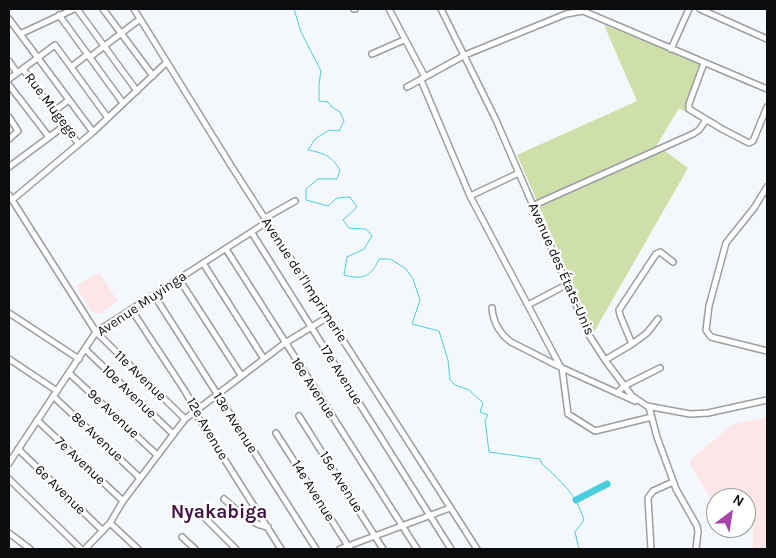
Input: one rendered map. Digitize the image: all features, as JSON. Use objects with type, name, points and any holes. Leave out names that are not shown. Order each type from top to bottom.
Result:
[{"type":"street","points":[[20,34],[75,9],[137,91]]},
{"type":"street","points":[[102,9],[153,76]]},
{"type":"street","name":"Avenue de l'Imprimerie","points":[[134,9],[266,220],[477,549]]},
{"type":"street","points":[[389,9],[423,78],[470,196],[561,367],[568,414],[595,431],[652,417]]},
{"type":"street","name":"Avenue des États-Unis","points":[[441,9],[496,120],[589,335],[624,386],[642,404],[690,414],[708,413],[767,400]]},
{"type":"street","points":[[671,49],[690,9]]},
{"type":"street","points":[[700,9],[767,39]]},
{"type":"street","points":[[407,87],[465,56],[566,14],[588,10],[671,49],[767,89]]},
{"type":"street","points":[[59,15],[122,104]]},
{"type":"street","points":[[9,19],[93,132]]},
{"type":"street","points":[[71,67],[104,46],[140,19]]},
{"type":"street","points":[[372,54],[404,40]]},
{"type":"street","points":[[9,79],[55,45],[108,118]]},
{"type":"street","points":[[9,61],[17,73]]},
{"type":"street","points":[[10,197],[80,144],[167,62]]},
{"type":"street","points":[[704,63],[689,106],[690,109],[706,120],[749,143],[753,141],[767,108]]},
{"type":"street","name":"Rue Mugege","points":[[23,69],[64,126],[80,144]]},
{"type":"street","points":[[9,85],[49,137]]},
{"type":"street","points":[[54,111],[70,100]]},
{"type":"street","points":[[9,117],[18,131],[9,139]]},
{"type":"street","points":[[532,206],[695,134],[706,120]]},
{"type":"street","points":[[9,167],[64,126]]},
{"type":"street","points":[[470,196],[519,173]]},
{"type":"street","points":[[767,187],[754,208],[726,243],[706,330],[711,337],[767,350]]},
{"type":"street","name":"11e Avenue","points":[[10,197],[96,332],[185,419]]},
{"type":"street","name":"Avenue Muyinga","points":[[9,463],[96,332],[204,264],[295,201]]},
{"type":"street","name":"17e Avenue","points":[[252,232],[310,327],[452,549]]},
{"type":"street","name":"16e Avenue","points":[[226,249],[417,549]]},
{"type":"street","points":[[632,344],[620,315],[620,308],[657,253],[663,253],[673,262]]},
{"type":"street","points":[[204,264],[264,359]]},
{"type":"street","points":[[179,279],[241,375]]},
{"type":"street","points":[[528,305],[566,285]]},
{"type":"street","name":"13e Avenue","points":[[154,295],[316,549]]},
{"type":"street","points":[[492,308],[493,319],[504,337],[561,367],[642,404]]},
{"type":"street","name":"12e Avenue","points":[[131,309],[185,391],[194,411],[281,549]]},
{"type":"street","points":[[9,312],[79,359]]},
{"type":"street","points":[[94,549],[87,547],[110,523],[123,501],[185,419],[285,343],[328,317]]},
{"type":"street","points":[[605,360],[647,333],[658,319]]},
{"type":"street","name":"10e Avenue","points":[[85,349],[172,434]]},
{"type":"street","name":"8e Avenue","points":[[9,359],[55,394],[140,478]]},
{"type":"street","points":[[617,393],[624,386],[660,368]]},
{"type":"street","name":"9e Avenue","points":[[69,373],[158,455]]},
{"type":"street","points":[[650,407],[657,437],[673,482],[697,526],[696,549]]},
{"type":"street","name":"15e Avenue","points":[[299,416],[383,549]]},
{"type":"street","name":"7e Avenue","points":[[37,420],[123,501]]},
{"type":"street","name":"14e Avenue","points":[[276,434],[349,548]]},
{"type":"street","name":"6e Avenue","points":[[18,449],[103,531]]},
{"type":"street","points":[[9,479],[81,549]]},
{"type":"street","points":[[651,549],[649,495],[653,491],[673,482]]},
{"type":"street","points":[[224,499],[252,522],[268,527]]},
{"type":"street","points":[[340,549],[349,548],[375,536],[450,508]]},
{"type":"street","points":[[202,515],[236,549]]},
{"type":"street","points":[[110,523],[138,549]]},
{"type":"street","points":[[9,533],[30,549]]},
{"type":"street","points":[[182,537],[195,549]]},
{"type":"shaded area","points":[[99,273],[118,301],[101,314],[92,312],[76,286]]},
{"type":"shaded area","points":[[767,417],[767,549],[753,549],[753,538],[756,538],[756,488],[706,488],[706,491],[689,461],[732,425]]},
{"type":"green space","points":[[604,25],[705,65],[688,113],[679,108],[657,145],[688,168],[594,332],[517,155],[637,101]]},
{"type":"waterway","points":[[294,9],[301,32],[321,71],[319,101],[328,102],[340,112],[344,121],[339,131],[329,130],[315,139],[308,150],[326,156],[340,170],[337,179],[318,179],[306,189],[306,200],[328,206],[337,198],[350,197],[357,207],[343,220],[349,228],[366,229],[372,236],[364,249],[347,257],[344,275],[366,276],[373,270],[379,259],[390,259],[406,269],[413,279],[420,300],[412,324],[439,331],[448,360],[450,380],[455,385],[469,390],[483,403],[480,412],[488,415],[485,420],[489,452],[540,459],[542,464],[568,489],[577,503],[584,520],[575,532],[579,549]]},
{"type":"waterway","points":[[576,500],[607,484]]},
{"type":"district","name":"Nyakabiga","points":[[219,513]]}]
